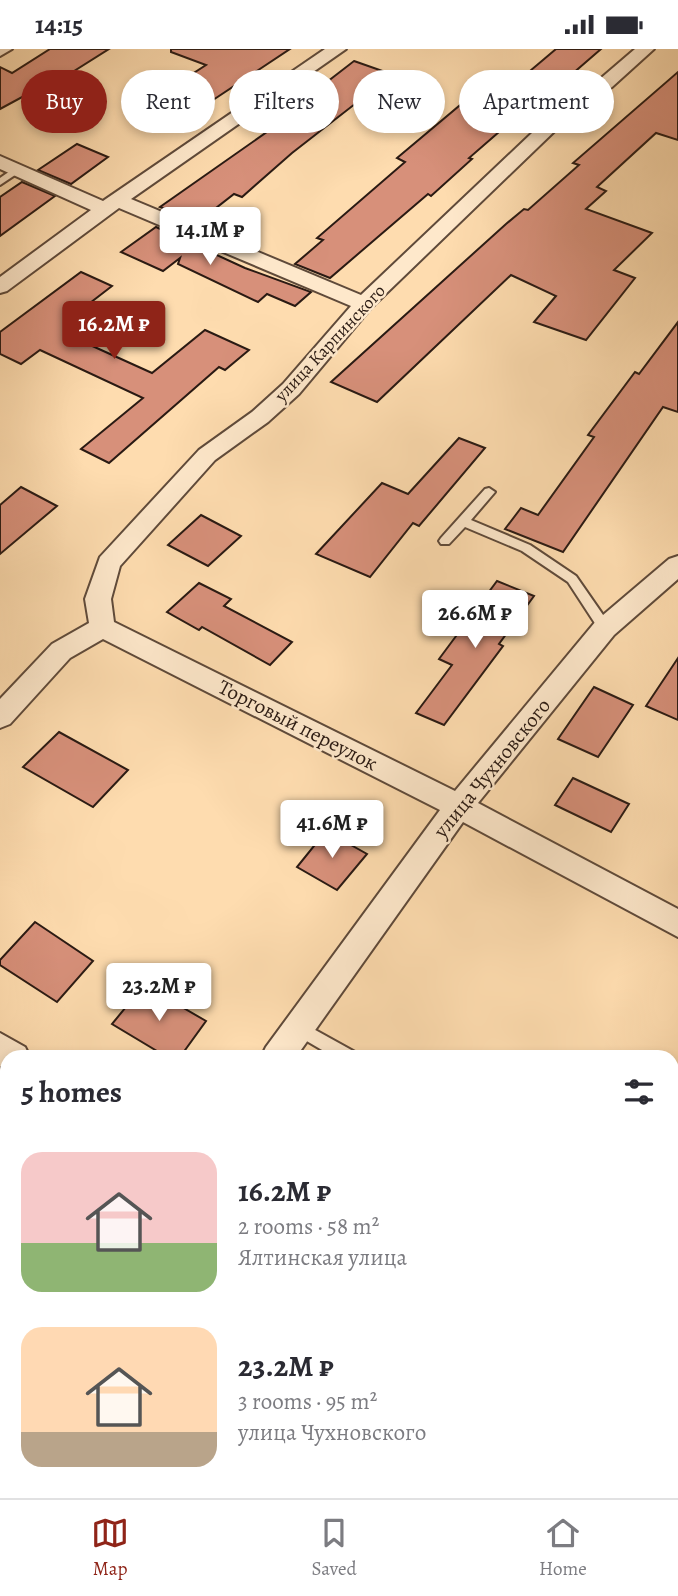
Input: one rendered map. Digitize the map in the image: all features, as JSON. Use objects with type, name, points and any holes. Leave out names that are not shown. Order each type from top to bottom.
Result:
[{"type":"street","points":[[0,287],[111,204],[337,49]]},
{"type":"street","name":"улица Карпинского","points":[[102,627],[98,599],[108,563],[207,455],[260,417],[291,389],[364,304],[557,119],[607,83],[645,49]]},
{"type":"street","points":[[5,172],[111,204],[364,304]]},
{"type":"street","name":"улица Чухновского","points":[[282,1050],[459,806],[605,628],[678,565]]},
{"type":"street","points":[[0,717],[61,651],[102,627]]},
{"type":"street","name":"Торговый переулок","points":[[102,627],[459,806],[678,924]]},
{"type":"lane","points":[[445,541],[489,492]]},
{"type":"lane","points":[[463,521],[526,548],[572,579],[605,628]]},
{"type":"lane","points":[[299,1028],[337,1050]]},
{"type":"building","points":[[50,49],[109,49],[76,70],[21,70],[21,98],[0,109],[0,67],[12,73]]},
{"type":"building","points":[[171,49],[290,49],[258,70],[229,70],[229,89],[215,99],[215,70],[198,70],[206,65],[171,52]]},
{"type":"building","points":[[556,49],[601,49],[577,70],[531,70]]},
{"type":"building","points":[[354,61],[380,70],[353,70],[353,105],[339,116],[339,73]]},
{"type":"building","points":[[678,72],[678,140],[656,133],[597,187],[606,191],[586,209],[652,233],[614,270],[635,278],[586,340],[534,322],[556,296],[511,275],[377,402],[331,382],[506,224],[524,209],[528,210],[579,165],[573,163],[608,133],[614,133],[614,127]]},
{"type":"building","points":[[459,106],[459,133],[498,133],[431,196],[428,194],[330,278],[295,264],[323,240],[317,238],[405,162],[397,158],[427,133],[445,133],[445,118]]},
{"type":"building","points":[[265,133],[318,133],[242,197],[234,194],[198,222],[160,207]]},
{"type":"building","points":[[77,144],[108,157],[71,184],[38,170]]},
{"type":"building","points":[[22,182],[55,196],[0,236],[0,197]]},
{"type":"building","points":[[156,227],[245,268],[311,292],[295,306],[267,294],[258,302],[178,264],[180,258],[163,271],[121,252]]},
{"type":"building","points":[[81,272],[112,286],[77,313],[90,319],[68,335],[152,373],[205,330],[249,350],[225,370],[219,367],[109,463],[81,449],[143,398],[40,350],[21,364],[0,354],[0,332]]},
{"type":"building","points":[[678,322],[678,412],[663,407],[563,552],[505,529],[521,508],[538,515],[594,437],[588,435],[635,372],[639,374]]},
{"type":"building","points":[[459,438],[485,448],[419,526],[413,523],[370,577],[316,554],[382,483],[408,494]]},
{"type":"building","points":[[21,487],[57,506],[0,554],[0,505]]},
{"type":"building","points":[[201,515],[241,536],[208,566],[168,545]]},
{"type":"building","points":[[497,581],[534,596],[499,644],[503,646],[444,725],[416,713],[452,665],[439,659]]},
{"type":"building","points":[[199,583],[231,599],[224,606],[292,642],[270,665],[202,627],[199,630],[167,612]]},
{"type":"building","points":[[678,658],[678,720],[646,706]]},
{"type":"building","points":[[594,687],[633,705],[598,757],[558,739]]},
{"type":"building","points":[[59,732],[128,770],[93,807],[23,767]]},
{"type":"building","points":[[573,778],[629,804],[611,832],[555,805]]},
{"type":"building","points":[[326,831],[367,854],[337,890],[297,867]]},
{"type":"building","points":[[35,922],[93,961],[57,1002],[0,965],[0,960]]},
{"type":"building","points":[[144,985],[206,1021],[185,1050],[155,1050],[112,1024]]}]
